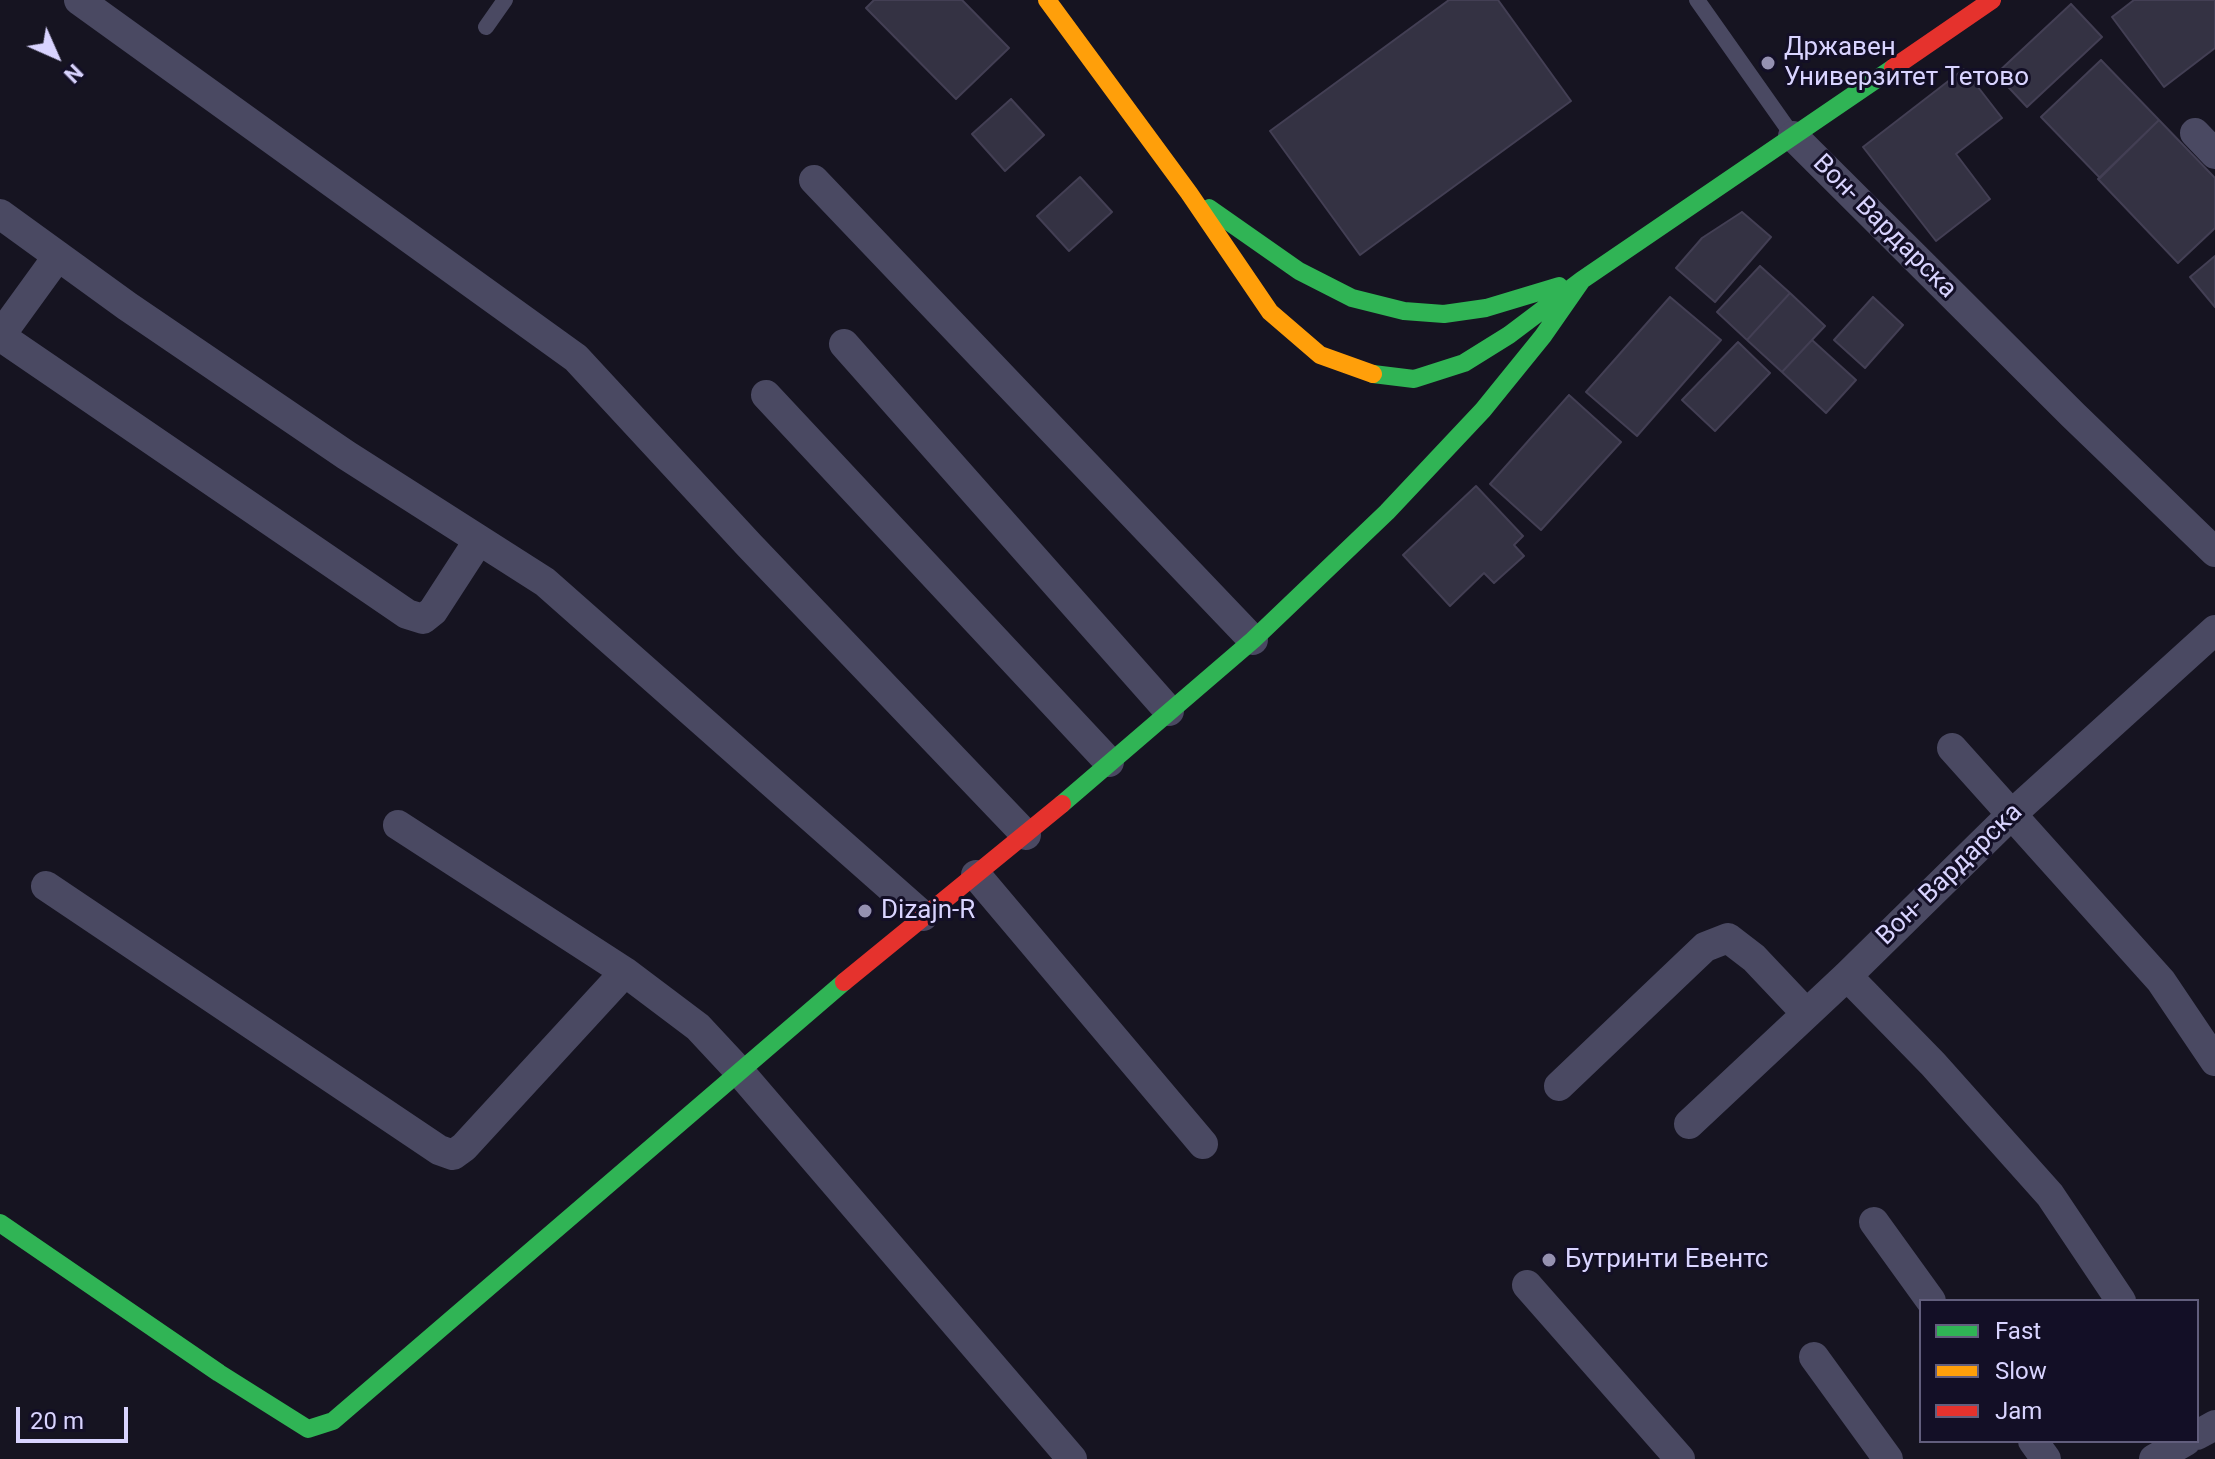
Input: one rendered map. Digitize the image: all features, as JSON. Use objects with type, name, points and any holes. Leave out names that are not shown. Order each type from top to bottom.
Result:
[{"type":"street","points":[[79,0],[576,358],[1026,835]]},
{"type":"street","points":[[1047,0],[1189,193],[1270,312],[1320,355],[1371,374],[1414,379],[1464,363],[1509,335],[1582,280],[1992,0]]},
{"type":"street","name":"Вон- Вардарска","points":[[1793,136],[2215,552]]},
{"type":"street","points":[[814,180],[1253,640]]},
{"type":"street","points":[[1189,193],[1299,271],[1352,298],[1404,311],[1444,314],[1486,308],[1582,280]]},
{"type":"street","points":[[0,214],[333,446],[545,582],[923,916]]},
{"type":"street","points":[[58,256],[0,336],[407,614],[423,619],[433,611],[479,540]]},
{"type":"street","points":[[0,1223],[219,1373],[308,1429],[333,1421],[739,1071],[923,916],[1026,835],[1253,640],[1387,512],[1483,410],[1543,336],[1582,280]]},
{"type":"street","points":[[844,344],[1169,711]]},
{"type":"street","points":[[766,395],[1109,762]]},
{"type":"street","name":"Вон- Вардарска","points":[[1689,1124],[1847,976],[2012,814],[2215,630]]},
{"type":"street","points":[[1952,748],[2161,981],[2215,1061]]},
{"type":"street","points":[[398,825],[625,972],[698,1027],[1072,1459]]},
{"type":"street","points":[[976,875],[1203,1144]]},
{"type":"street","points":[[46,886],[439,1150],[453,1155],[464,1147],[625,972]]},
{"type":"street","points":[[1559,1086],[1705,947],[1728,938],[1754,958],[1806,1013]]},
{"type":"street","points":[[1847,976],[1933,1064],[2050,1195],[2120,1299]]},
{"type":"street","points":[[1874,1222],[1930,1299]]},
{"type":"street","points":[[1527,1285],[1680,1459]]},
{"type":"street","points":[[1814,1357],[1888,1459]]},
{"type":"street","points":[[2154,1459],[2179,1443]]},
{"type":"lane","points":[[486,27],[505,0]]},
{"type":"lane","points":[[1697,0],[1793,136]]},
{"type":"building","points":[[874,0],[962,0],[1009,48],[956,99],[866,8]]},
{"type":"building","points":[[1449,0],[1498,0],[1571,101],[1360,255],[1270,131]]},
{"type":"building","points":[[2134,0],[2215,0],[2215,48],[2164,87],[2112,17]]},
{"type":"building","points":[[2071,4],[2102,37],[2027,107],[1996,74]]},
{"type":"building","points":[[2101,60],[2159,120],[2100,178],[2041,117]]},
{"type":"building","points":[[1964,69],[2002,118],[1956,154],[1990,199],[1936,241],[1863,147]]},
{"type":"building","points":[[1011,99],[1044,135],[1005,171],[972,134]]},
{"type":"building","points":[[2159,120],[2215,178],[2215,228],[2178,263],[2098,179]]},
{"type":"building","points":[[1080,177],[1112,212],[1069,251],[1037,216]]},
{"type":"building","points":[[1742,212],[1771,237],[1715,302],[1676,268],[1702,238]]},
{"type":"building","points":[[2215,256],[2215,307],[2190,277]]},
{"type":"building","points":[[1760,266],[1790,293],[1747,340],[1717,312]]},
{"type":"building","points":[[1790,293],[1825,326],[1782,372],[1747,340]]},
{"type":"building","points":[[1670,297],[1721,340],[1637,436],[1586,392]]},
{"type":"building","points":[[1873,297],[1903,325],[1865,368],[1834,340]]},
{"type":"building","points":[[1812,340],[1856,380],[1826,413],[1782,372]]},
{"type":"building","points":[[1738,342],[1770,373],[1715,431],[1682,400]]},
{"type":"building","points":[[1569,395],[1621,442],[1541,530],[1490,484]]},
{"type":"building","points":[[1476,486],[1523,536],[1514,545],[1524,556],[1494,583],[1484,573],[1450,606],[1403,555]]},
{"type":"traffic: fast","points":[[1373,374],[1414,379],[1464,363],[1509,335],[1582,280],[1893,68]]},
{"type":"traffic: fast","points":[[1209,208],[1299,271],[1352,298],[1404,311],[1444,314],[1486,308],[1559,286]]},
{"type":"traffic: fast","points":[[1062,804],[1253,640],[1387,512],[1483,410],[1543,336],[1582,280]]},
{"type":"traffic: fast","points":[[0,1223],[219,1373],[308,1429],[333,1421],[844,982]]},
{"type":"traffic: slow","points":[[1047,0],[1189,193],[1270,312],[1320,355],[1373,374]]},
{"type":"traffic: jam","points":[[1893,68],[1992,0]]},
{"type":"traffic: jam","points":[[844,982],[1062,804]]},
{"type":"place","name":"Државен Универзитет Тетово","points":[[1768,63]]},
{"type":"place","name":"Dizajn-R","points":[[865,911]]},
{"type":"place","name":"Бутринти Евентс","points":[[1549,1260]]}]
